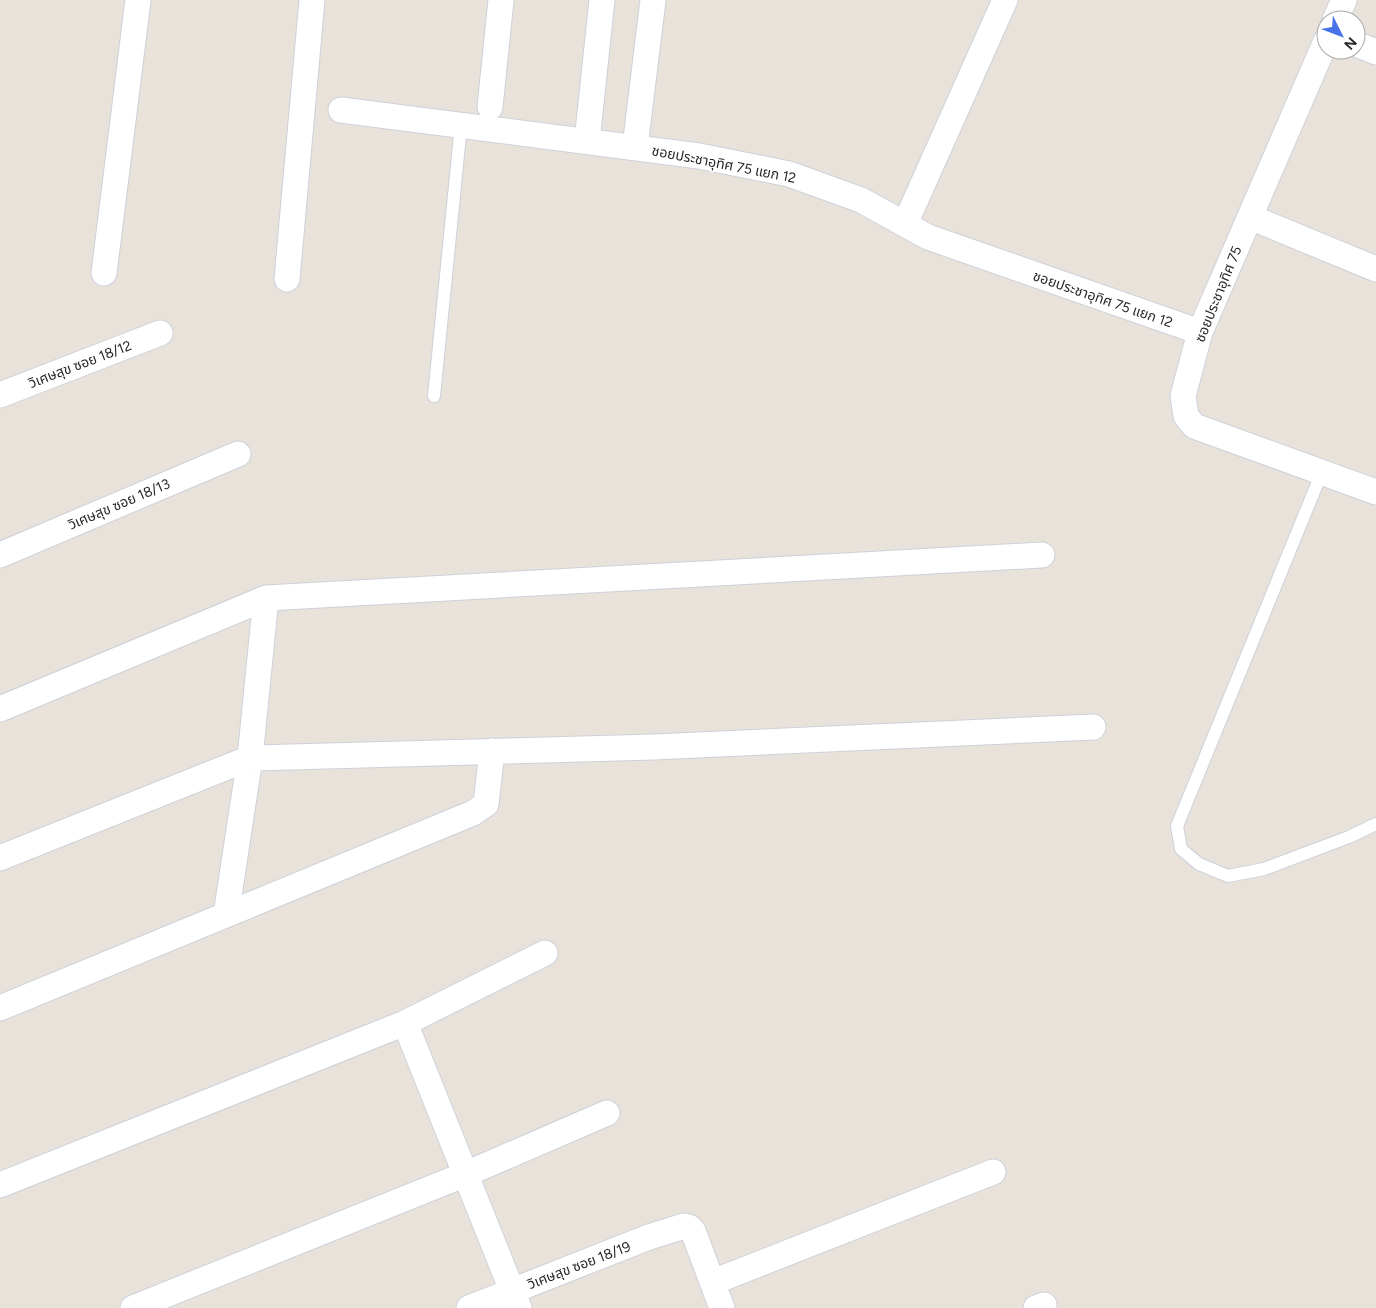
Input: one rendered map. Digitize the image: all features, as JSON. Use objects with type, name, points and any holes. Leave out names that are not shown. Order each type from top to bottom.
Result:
[{"type":"street","points":[[104,273],[138,0]]},
{"type":"street","points":[[287,279],[312,0]]},
{"type":"street","points":[[490,107],[501,0]]},
{"type":"street","points":[[586,141],[602,0]]},
{"type":"street","points":[[635,147],[653,0]]},
{"type":"street","points":[[905,224],[1006,0]]},
{"type":"street","name":"ซอยประชาอุทิศ 75","points":[[1318,60],[1200,332],[1183,396],[1183,409],[1194,426],[1376,492]]},
{"type":"street","name":"ชอยประชาอุทิศ 75 แยก 12","points":[[341,110],[699,156],[789,174],[861,200],[928,237],[1200,332]]},
{"type":"street","points":[[1250,217],[1376,269]]},
{"type":"street","name":"วิเศษสุข ซอย 18/12","points":[[0,395],[160,333]]},
{"type":"street","name":"วิเศษสุข ซอย 18/13","points":[[0,555],[238,454]]},
{"type":"street","points":[[0,709],[266,598],[1042,555]]},
{"type":"street","points":[[226,915],[250,758],[266,598]]},
{"type":"street","points":[[0,858],[250,758],[654,747],[1093,727]]},
{"type":"street","points":[[0,1008],[473,813],[486,804],[492,752]]},
{"type":"street","points":[[0,1185],[405,1023],[545,953]]},
{"type":"street","points":[[405,1023],[515,1300]]},
{"type":"street","points":[[132,1308],[466,1174],[607,1113]]},
{"type":"street","points":[[722,1308],[713,1282],[993,1172]]},
{"type":"street","name":"วิเศษสุข ซอย 18/19","points":[[469,1308],[515,1300],[649,1237],[684,1226],[690,1227],[713,1282]]},
{"type":"lane","points":[[434,396],[461,125]]},
{"type":"lane","points":[[1322,472],[1177,826],[1181,849],[1198,864],[1228,876],[1264,869],[1349,838],[1376,824]]}]
